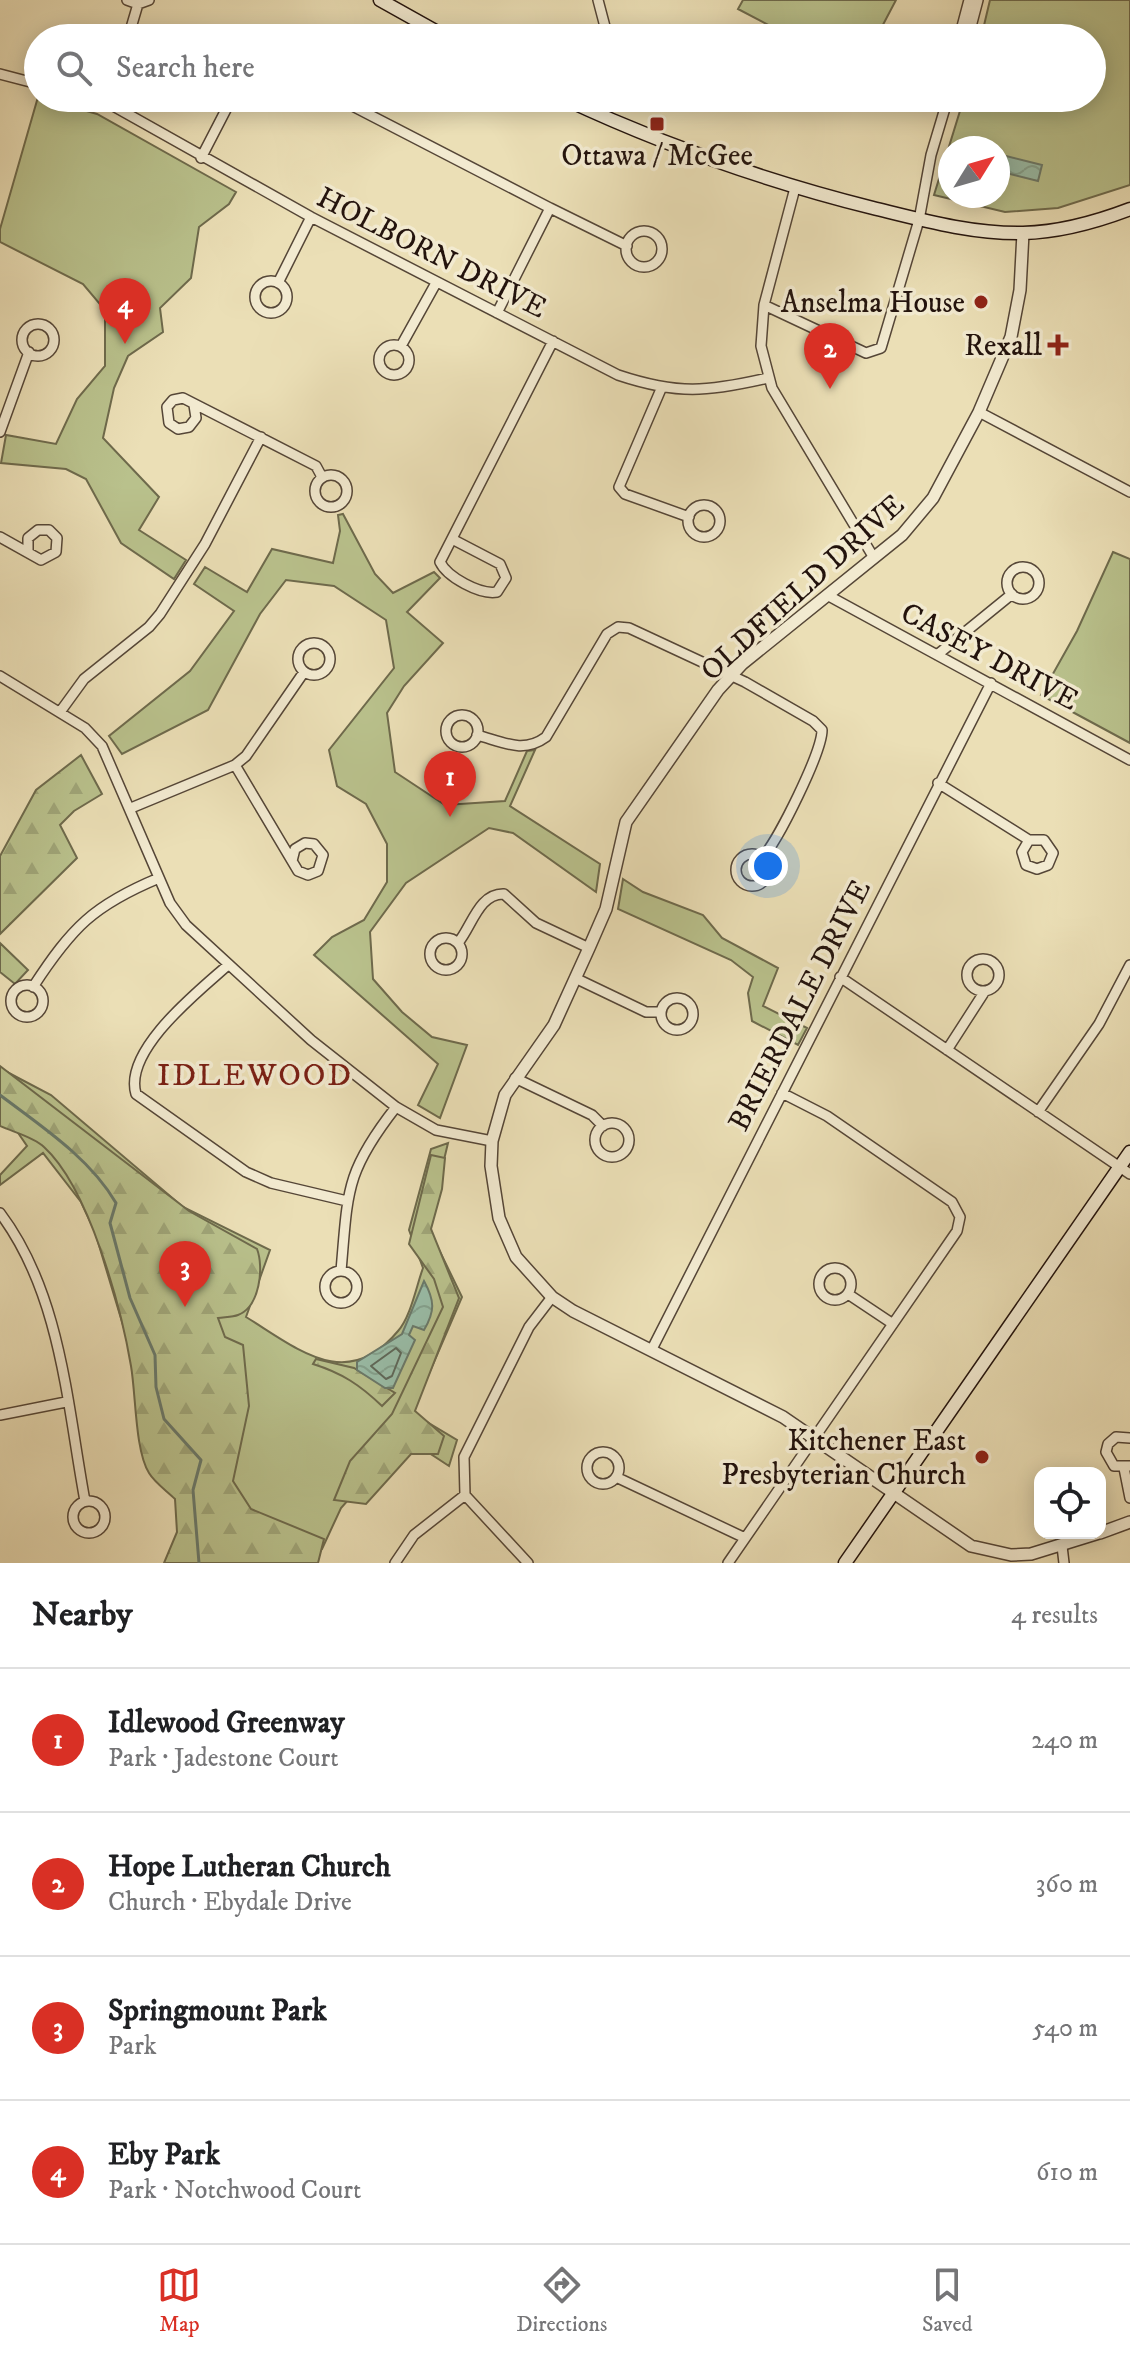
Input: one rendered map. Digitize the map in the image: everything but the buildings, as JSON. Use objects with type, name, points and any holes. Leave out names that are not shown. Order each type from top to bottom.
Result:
[{"type":"main road","points":[[380,0],[423,24]]},
{"type":"main road","points":[[606,112],[708,159],[795,188],[919,220],[1023,233],[1101,220],[1130,209]]},
{"type":"main road","points":[[845,1563],[1125,1171],[1130,1152]]},
{"type":"street","points":[[127,0],[138,4],[149,0]]},
{"type":"street","points":[[598,0],[604,24]]},
{"type":"street","points":[[963,24],[969,0]]},
{"type":"street","points":[[972,24],[978,0]]},
{"type":"street","points":[[132,24],[138,4]]},
{"type":"street","points":[[0,74],[24,80]]},
{"type":"street","name":"HOLBORN DRIVE","points":[[128,112],[201,158],[436,283],[618,375],[661,389],[702,390],[768,378]]},
{"type":"street","points":[[201,158],[225,112]]},
{"type":"street","points":[[364,112],[627,246]]},
{"type":"street","points":[[764,305],[866,353],[877,352],[885,343],[919,220],[931,155],[944,112]]},
{"type":"street","points":[[795,188],[764,305],[761,346],[768,378],[874,558]]},
{"type":"street","points":[[497,313],[550,208]]},
{"type":"street","points":[[278,283],[311,217]]},
{"type":"street","name":"OLDFIELD DRIVE","points":[[1023,233],[1020,290],[1011,337],[979,412],[921,516],[729,676],[626,822],[606,909],[554,1025],[505,1095],[492,1141],[491,1166],[499,1218],[516,1257],[552,1297],[814,1436],[948,1533],[979,1550],[1011,1555],[1062,1546],[1082,1539]]},
{"type":"street","points":[[401,346],[436,283]]},
{"type":"street","points":[[452,539],[500,564],[506,578],[497,592],[489,593],[443,570],[440,562],[553,341]]},
{"type":"street","points":[[0,432],[29,352]]},
{"type":"street","points":[[661,389],[619,487],[625,494],[689,517]]},
{"type":"street","points":[[194,405],[316,466],[322,477]]},
{"type":"street","points":[[979,412],[1130,492]]},
{"type":"street","points":[[60,712],[84,679],[149,627],[160,614],[205,544],[261,437]]},
{"type":"street","points":[[0,537],[28,551]]},
{"type":"street","points":[[937,655],[1012,594]]},
{"type":"street","name":"CASEY DRIVE","points":[[827,595],[1130,760]]},
{"type":"street","points":[[477,735],[522,748],[533,746],[546,737],[607,634],[618,627],[629,628],[729,676],[813,721],[822,730],[822,742],[813,762],[762,858]]},
{"type":"street","points":[[131,808],[235,765],[246,756],[304,672]]},
{"type":"street","points":[[0,676],[85,728],[102,746],[159,878],[186,925],[228,965],[311,1040],[396,1107],[436,1130],[492,1141]]},
{"type":"street","name":"BRIERDALE DRIVE","points":[[652,1349],[991,683]]},
{"type":"street","points":[[235,765],[292,861]]},
{"type":"street","points":[[938,783],[1029,840]]},
{"type":"street","points":[[33,987],[92,913],[124,892],[159,878]]},
{"type":"street","points":[[458,943],[483,902],[489,896],[504,894],[536,923],[589,948]]},
{"type":"street","points":[[228,965],[159,1030],[135,1079],[136,1094],[246,1172],[271,1183],[347,1201]]},
{"type":"street","points":[[1038,1112],[1099,1024],[1130,965]]},
{"type":"street","points":[[840,977],[1125,1171]]},
{"type":"street","points":[[575,978],[646,1012],[661,1012]]},
{"type":"street","points":[[947,1050],[985,991]]},
{"type":"street","points":[[515,1078],[592,1115],[603,1126]]},
{"type":"street","points":[[728,1563],[957,1231],[960,1217],[952,1202],[940,1193],[827,1116],[782,1093]]},
{"type":"street","points":[[341,1271],[347,1201],[360,1156],[396,1107]]},
{"type":"street","points":[[0,1213],[30,1265],[46,1304],[85,1501]]},
{"type":"street","points":[[848,1294],[893,1324]]},
{"type":"street","points":[[528,1563],[465,1495],[464,1457],[529,1327],[552,1297]]},
{"type":"street","points":[[0,1415],[66,1402]]},
{"type":"street","points":[[1130,1438],[1116,1437],[1106,1447],[1109,1463],[1127,1467],[1130,1498]]},
{"type":"street","points":[[616,1477],[745,1538]]},
{"type":"street","points":[[395,1563],[414,1535],[465,1495]]},
{"type":"street","name":"OLDFIELD DRIVE","points":[[1106,1531],[1130,1522]]},
{"type":"street","points":[[1062,1546],[1064,1563]]},
{"type":"green space","points":[[743,0],[896,0],[883,24],[766,24],[738,9]]},
{"type":"green space","points":[[990,0],[1130,0],[1130,185],[1058,208],[1005,212],[988,208],[1010,208],[1010,136],[952,136],[960,112],[1106,112],[1106,24],[984,24]]},
{"type":"green space","points":[[34,112],[97,114],[236,192],[229,204],[199,227],[191,278],[160,308],[163,332],[128,356],[114,388],[103,438],[159,497],[139,530],[186,560],[174,579],[121,543],[86,479],[66,469],[1,463],[6,435],[56,444],[77,399],[105,366],[105,310],[83,284],[0,242],[0,229]]},
{"type":"green space","points":[[343,514],[375,574],[393,593],[434,572],[440,578],[407,612],[443,643],[404,686],[387,713],[395,772],[445,805],[505,801],[527,751],[535,750],[510,806],[600,864],[596,892],[513,833],[489,828],[406,883],[370,932],[373,979],[402,1012],[432,1037],[467,1045],[440,1118],[418,1105],[438,1064],[314,955],[332,937],[364,920],[387,882],[387,844],[366,804],[337,786],[329,750],[394,668],[386,620],[334,586],[286,580],[260,614],[208,710],[122,754],[109,736],[190,671],[234,611],[194,584],[205,567],[247,592],[272,549],[333,563],[340,531],[338,515]]},
{"type":"green space","points":[[1113,552],[1130,559],[1130,743],[1041,695],[1077,631]]},
{"type":"green space","points":[[81,755],[102,794],[74,811],[60,825],[77,858],[0,934],[0,856],[36,790]]},
{"type":"green space","points":[[623,879],[643,892],[703,915],[722,938],[778,968],[763,1006],[807,1028],[798,1045],[752,1021],[748,993],[753,977],[731,960],[618,909]]},
{"type":"green space","points":[[0,943],[28,970],[15,984],[0,972]]},
{"type":"green space","points":[[0,1066],[189,1211],[257,1249],[260,1276],[251,1304],[238,1315],[218,1318],[225,1337],[243,1345],[249,1406],[233,1481],[251,1509],[324,1539],[318,1563],[164,1563],[177,1532],[175,1499],[154,1480],[144,1463],[126,1341],[101,1250],[75,1190],[60,1166],[40,1143],[0,1126]]},
{"type":"green space","points":[[7,1072],[51,1095],[183,1207],[270,1250],[246,1317],[303,1352],[322,1359],[341,1362],[360,1359],[379,1350],[403,1325],[423,1268],[409,1230],[431,1149],[448,1143],[428,1227],[462,1297],[412,1413],[457,1440],[449,1466],[426,1451],[394,1448],[341,1508],[322,1549],[298,1563],[184,1528],[95,1232],[81,1202],[43,1153],[0,1185],[0,1175],[27,1146],[14,1127]]},
{"type":"green space","points":[[431,1155],[445,1158],[442,1189],[431,1229],[459,1298],[415,1411],[444,1436],[438,1454],[411,1454],[366,1504],[334,1500],[350,1461],[392,1414],[443,1307],[434,1279],[409,1244]]},
{"type":"green space","points":[[316,1359],[354,1368],[395,1393],[382,1406],[350,1380],[313,1364]]},
{"type":"water","points":[[1010,157],[1042,165],[1038,181],[1010,174]]},
{"type":"water","points":[[424,1281],[432,1300],[430,1317],[424,1330],[413,1326],[409,1335],[415,1340],[393,1388],[385,1388],[357,1370],[357,1362],[402,1334]]},
{"type":"waterway","points":[[0,1095],[79,1157],[116,1203],[110,1223],[130,1298],[155,1355],[156,1387],[164,1419],[201,1460],[193,1490],[199,1563]]},
{"type":"place","name":"Ottawa / McGee","points":[[657,124]]},
{"type":"place","name":"Anselma House","points":[[981,302]]},
{"type":"place","name":"Eby Park","points":[[125,344]]},
{"type":"place","name":"Rexall","points":[[1058,345]]},
{"type":"place","name":"Hope Lutheran Church","points":[[830,389]]},
{"type":"place","name":"Idlewood Greenway","points":[[450,817]]},
{"type":"place","name":"Springmount Park","points":[[185,1307]]},
{"type":"place","name":"Kitchener East Presbyterian Church","points":[[982,1457]]},
{"type":"district","name":"IDLEWOOD","points":[[255,1074]]}]
